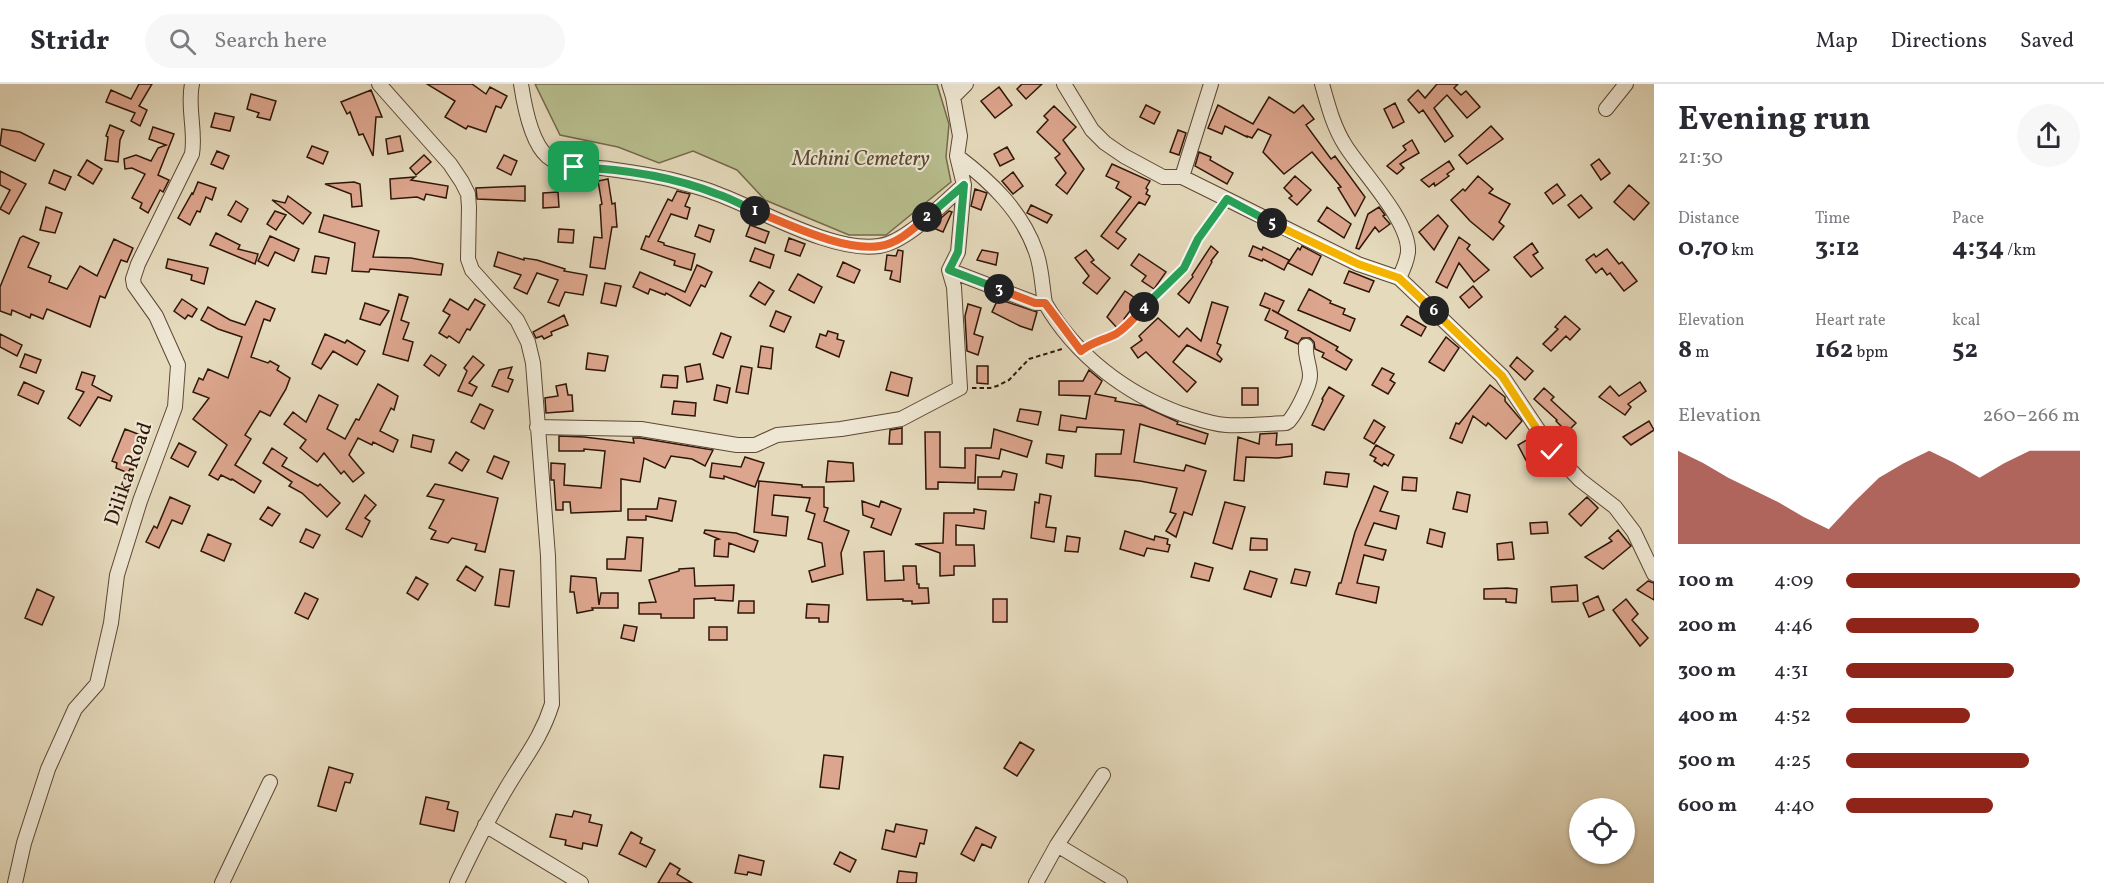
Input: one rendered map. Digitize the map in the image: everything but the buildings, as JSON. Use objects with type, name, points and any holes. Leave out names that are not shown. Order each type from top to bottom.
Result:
[{"type":"street","name":"Dilika Road","points":[[15,883],[24,843],[48,769],[75,709],[97,684],[111,623],[117,574],[140,501],[175,407],[178,365],[156,316],[138,291],[133,279],[138,264],[192,154],[194,142],[190,98],[192,84]]},
{"type":"street","points":[[379,84],[450,164],[465,188],[469,207],[468,259],[472,270],[517,320],[528,342],[533,363],[548,556],[552,704],[546,725],[537,742],[485,825],[457,883]]},
{"type":"street","points":[[520,84],[523,100],[539,146],[548,157],[574,167],[606,168],[673,180],[716,193],[814,234],[841,242],[868,247],[882,246],[898,239],[964,185]]},
{"type":"street","points":[[537,427],[641,429],[737,445],[755,445],[777,435],[841,429],[901,419],[960,388],[954,287],[949,270],[958,252],[964,185],[957,156],[960,136],[951,90],[966,84]]},
{"type":"street","points":[[1064,84],[1092,130],[1105,143],[1124,156],[1162,177],[1182,177],[1358,264],[1399,278],[1502,376],[1552,452],[1580,480],[1615,507],[1634,532],[1654,574]]},
{"type":"street","points":[[1182,177],[1210,84]]},
{"type":"street","points":[[1322,84],[1338,132],[1401,225],[1407,239],[1408,251],[1399,278]]},
{"type":"street","points":[[1606,109],[1626,84]]},
{"type":"street","points":[[957,156],[983,176],[1019,219],[1037,255],[1045,303],[1081,351],[1132,392],[1161,406],[1224,425],[1286,423],[1309,381],[1306,346]]},
{"type":"street","points":[[949,270],[1035,303],[1045,303]]},
{"type":"street","points":[[1036,883],[1057,845],[1103,775]]},
{"type":"street","points":[[222,883],[270,782]]},
{"type":"street","points":[[485,825],[581,883]]},
{"type":"street","points":[[1057,845],[1120,883]]},
{"type":"path","points":[[960,388],[998,386],[1009,380],[1029,359],[1061,349],[1081,351],[1088,345],[1116,333],[1184,268],[1198,239],[1227,199]]},
{"type":"green space","name":"Mchini Cemetery","points":[[535,84],[937,84],[949,124],[946,157],[951,182],[886,235],[849,235],[765,200],[737,170],[693,151],[659,163],[618,147],[560,135]]},
{"type":"route","points":[[574,167],[606,168],[673,180],[716,193],[814,234],[868,247],[882,246],[898,239],[964,185],[958,252],[949,270],[1035,303],[1045,303],[1081,351],[1088,345],[1116,333],[1128,324],[1184,268],[1198,239],[1227,199],[1273,224],[1358,264],[1399,278],[1502,376],[1552,452]]}]
